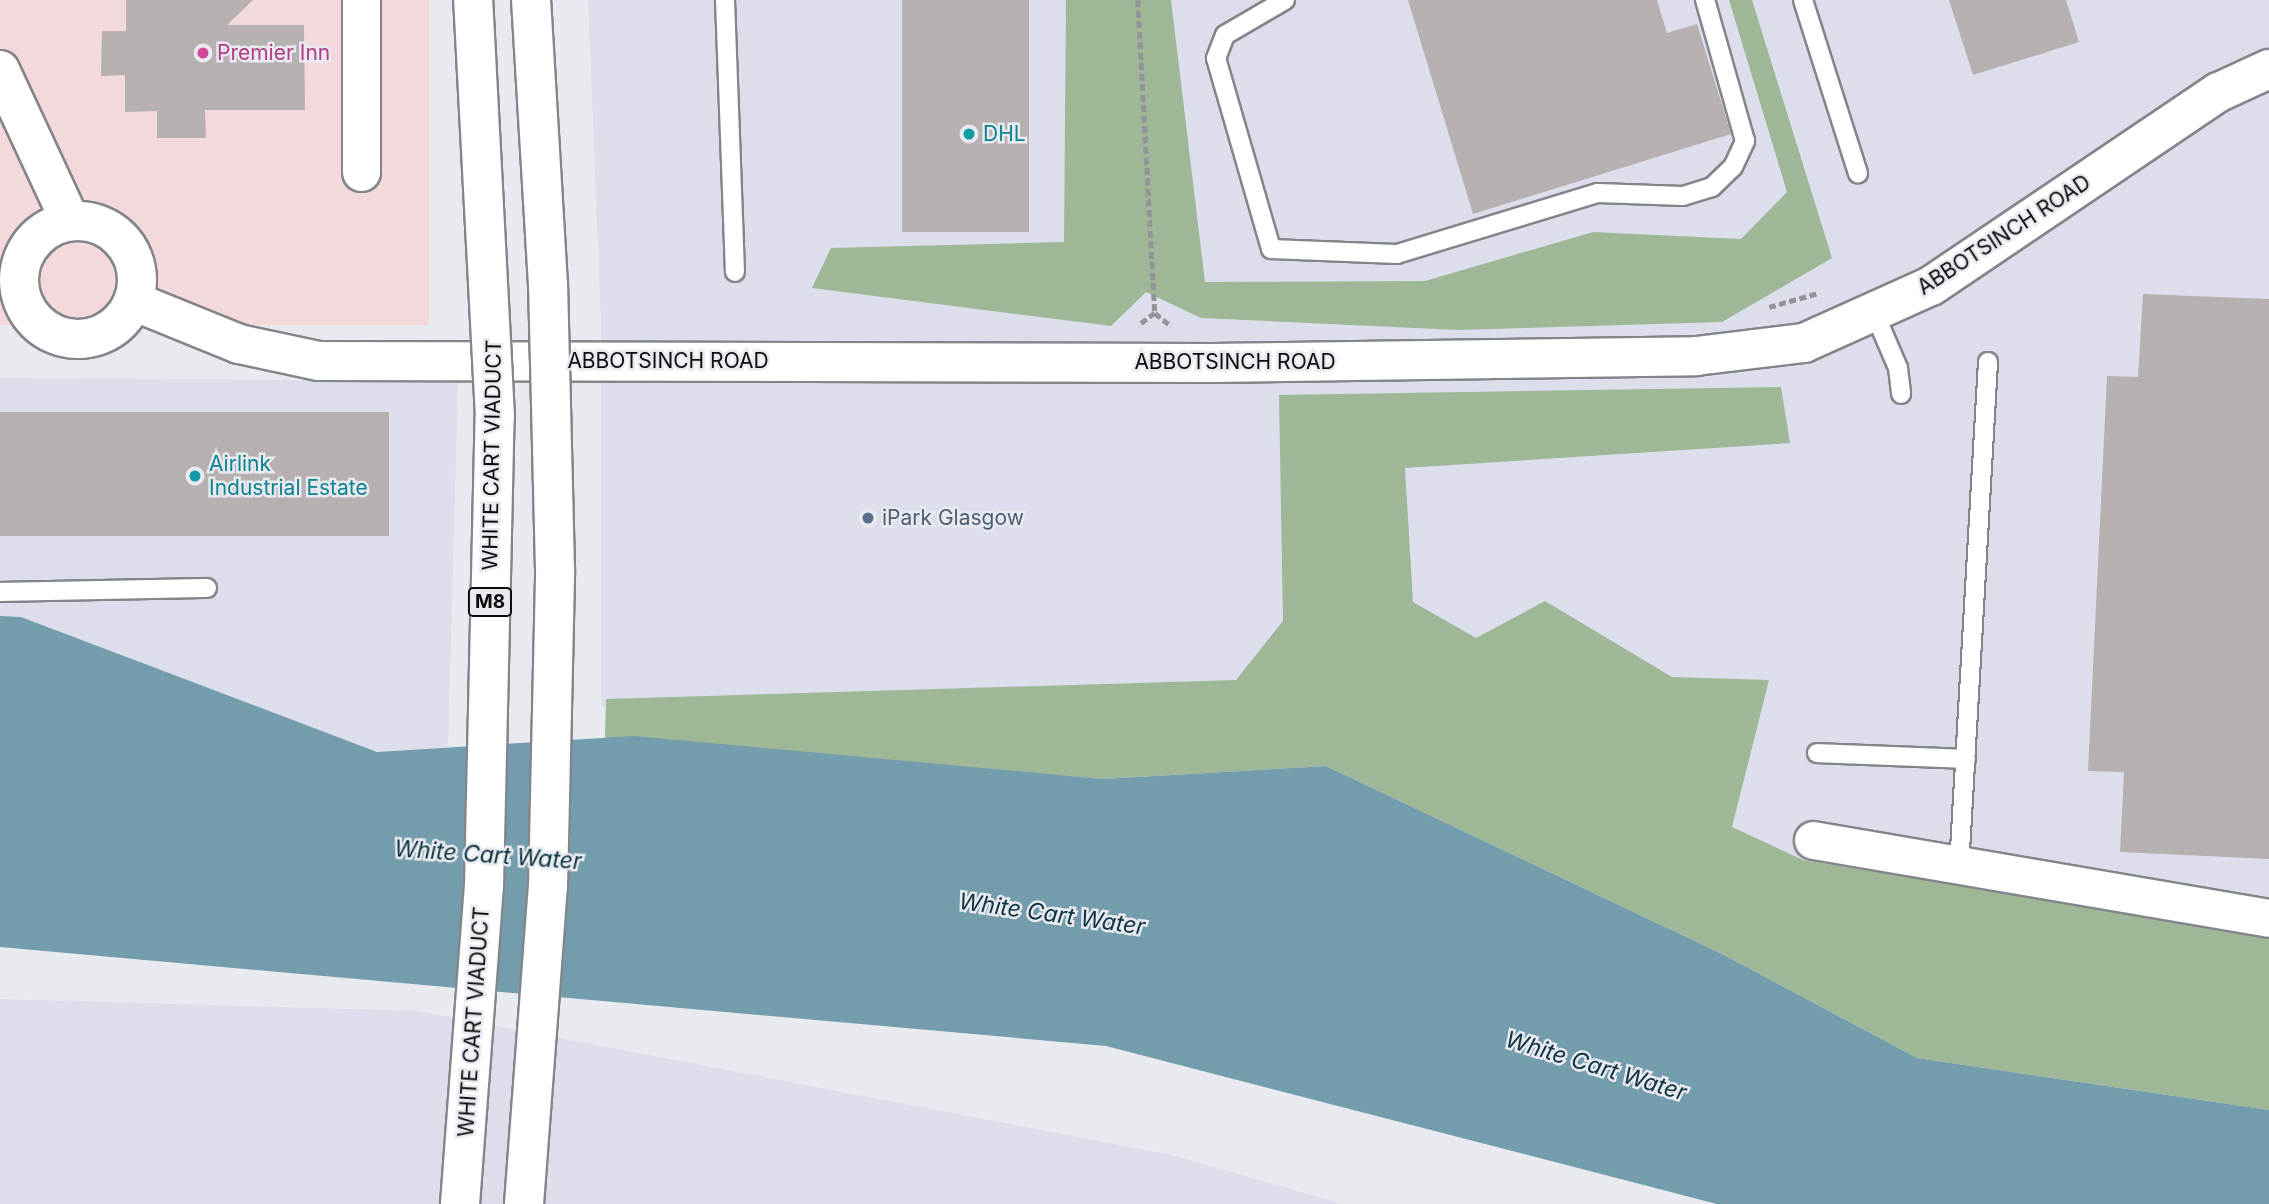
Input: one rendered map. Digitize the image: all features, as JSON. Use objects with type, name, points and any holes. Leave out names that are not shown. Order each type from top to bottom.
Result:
[{"type":"main road","name":"WHITE CART VIADUCT","points":[[460,1204],[484,885],[495,417],[473,0]]},
{"type":"main road","points":[[524,1204],[548,886],[555,569],[548,285],[531,0]]},
{"type":"main road","points":[[0,69],[70,221]]},
{"type":"main road","name":"ABBOTSINCH ROAD","points":[[133,300],[239,344],[319,360],[1094,363],[1696,356],[1804,343],[1931,286],[2219,92],[2269,69]]},
{"type":"main road","points":[[70,221],[90,221],[127,246],[135,265],[133,300],[107,331],[83,339],[43,328],[12,315],[25,253],[38,236],[70,221]]},
{"type":"street","points":[[361,0],[361,172]]},
{"type":"street","points":[[1813,840],[1959,868],[2269,918]]},
{"type":"lane","points":[[725,0],[735,272]]},
{"type":"lane","points":[[1285,0],[1225,35],[1216,58],[1271,249],[1397,254],[1598,194],[1684,196],[1712,187],[1733,167],[1745,141],[1705,0]]},
{"type":"lane","points":[[1803,0],[1858,173]]},
{"type":"lane","points":[[1874,312],[1899,368],[1901,394]]},
{"type":"lane","points":[[1959,868],[1988,362]]},
{"type":"lane","points":[[0,592],[207,588]]},
{"type":"lane","points":[[1817,753],[1966,759]]},
{"type":"path","points":[[1094,363],[1155,313],[1138,0]]},
{"type":"path","points":[[1754,310],[1829,290]]},
{"type":"shaded area","points":[[0,0],[429,0],[429,325],[0,325]]},
{"type":"shaded area","points":[[588,0],[2269,0],[2269,935],[1803,860],[1732,828],[1255,691],[601,706],[601,318]]},
{"type":"shaded area","points":[[0,378],[458,381],[448,747],[377,752],[22,617],[0,616]]},
{"type":"shaded area","points":[[0,999],[418,1011],[1172,1155],[1342,1204],[0,1204]]},
{"type":"green space","points":[[1066,0],[1171,0],[1205,282],[1425,281],[1593,232],[1741,239],[1787,192],[1729,0],[1752,0],[1832,258],[1722,322],[1458,330],[1201,318],[1146,292],[1111,326],[812,288],[831,248],[1064,242]]},
{"type":"green space","points":[[1781,387],[1790,443],[1405,468],[1413,602],[1476,638],[1545,601],[1672,677],[1769,680],[1732,827],[1803,860],[2269,935],[2269,1110],[1917,1058],[1722,954],[1326,766],[1102,779],[605,738],[606,699],[1236,680],[1283,621],[1279,395]]},
{"type":"water","name":"White Cart Water","points":[[0,616],[21,617],[377,752],[634,736],[1102,779],[1326,766],[1722,954],[1917,1058],[2269,1110],[2269,1204],[1717,1204],[1106,1046],[0,947]]},
{"type":"building","name":"Premier Inn","points":[[126,0],[253,0],[227,25],[304,25],[305,110],[205,110],[206,138],[157,138],[157,111],[125,112],[125,75],[101,76],[102,31],[126,31]]},
{"type":"building","name":"DHL","points":[[902,0],[1029,0],[1029,232],[902,232]]},
{"type":"building","points":[[1408,0],[1657,0],[1667,33],[1697,24],[1731,134],[1473,214]]},
{"type":"building","points":[[1949,0],[2066,0],[2079,42],[1973,75]]},
{"type":"building","points":[[2143,294],[2269,299],[2269,859],[2120,852],[2124,772],[2088,771],[2107,376],[2138,377]]},
{"type":"building","name":"Airlink Industrial Estate","points":[[0,412],[389,412],[389,536],[0,536]]},
{"type":"place","name":"Premier Inn","points":[[203,53]]},
{"type":"place","name":"DHL","points":[[969,134]]},
{"type":"place","name":"Airlink Industrial Estate","points":[[195,476]]},
{"type":"place","name":"iPark Glasgow","points":[[868,518]]}]
